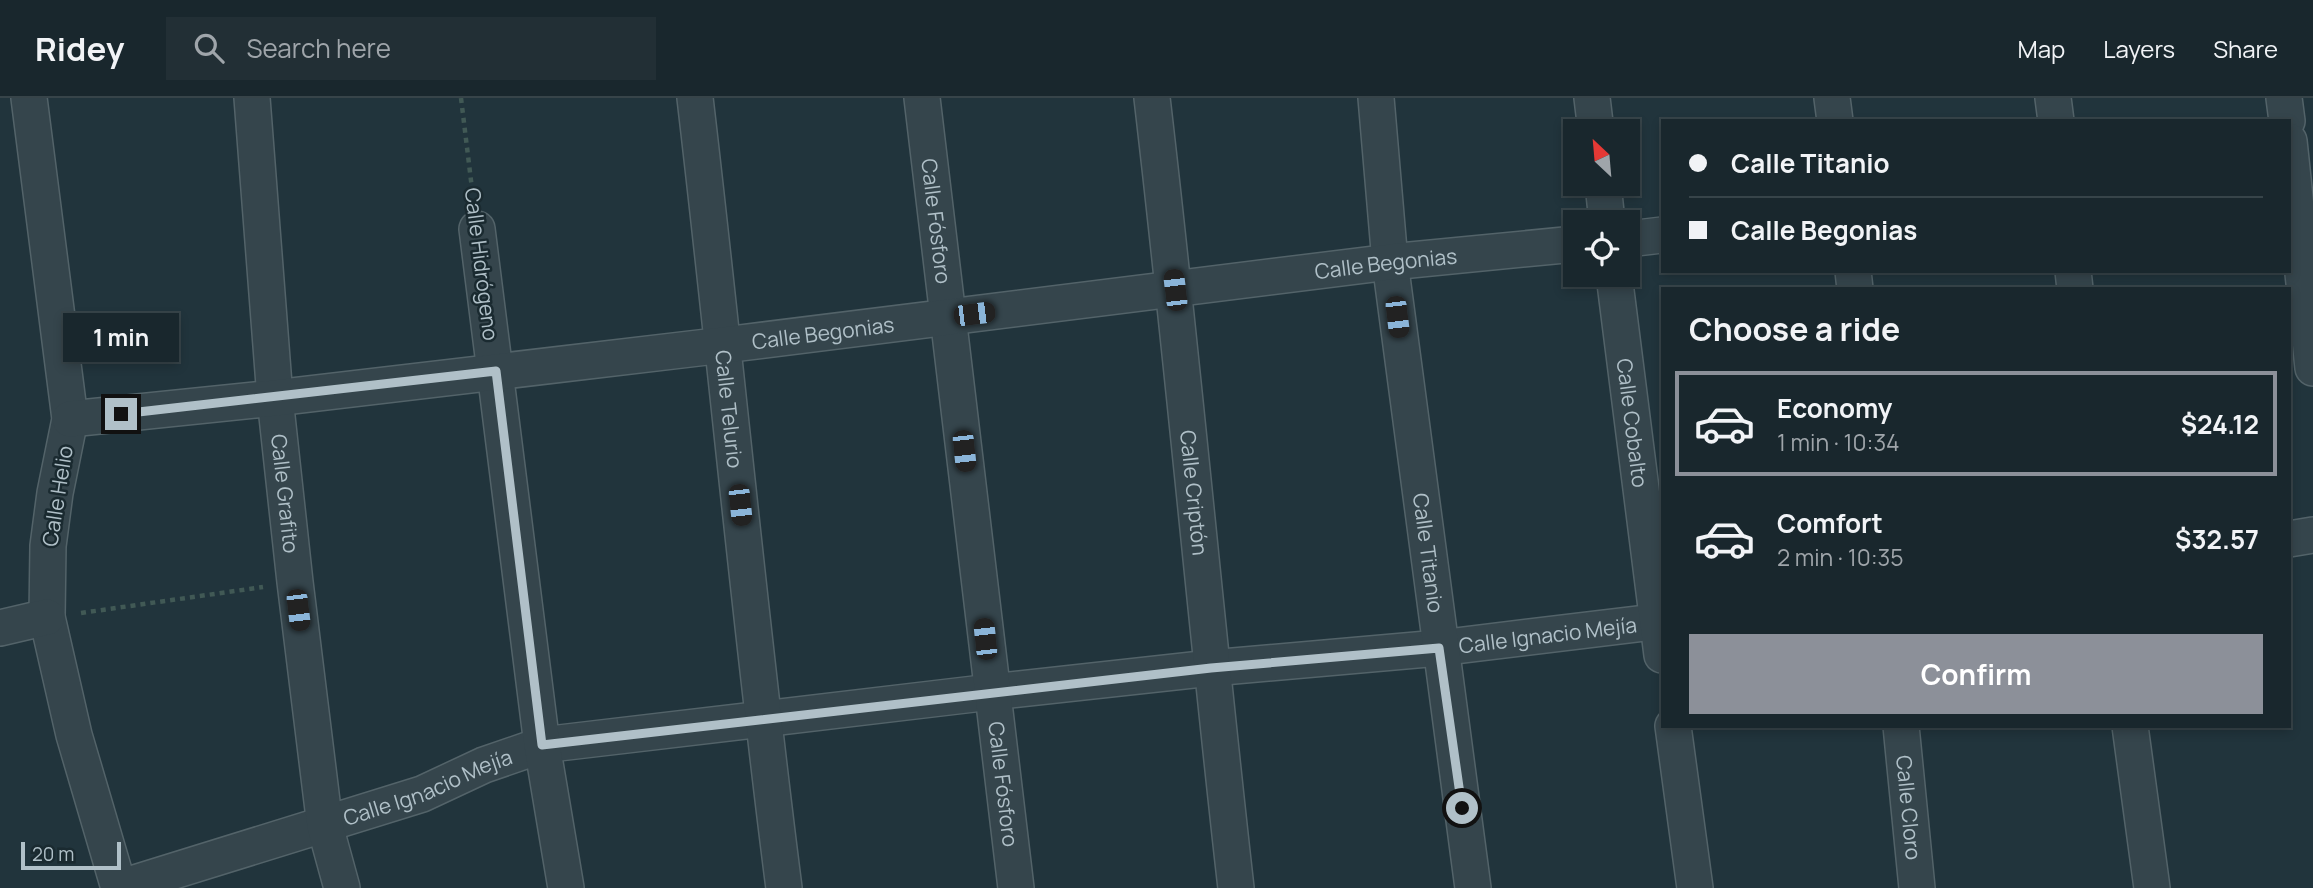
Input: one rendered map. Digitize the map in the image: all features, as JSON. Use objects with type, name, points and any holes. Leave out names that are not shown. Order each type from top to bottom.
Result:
[{"type":"street","name":"Calle Helio","points":[[29,98],[70,419],[55,493],[48,546],[47,617],[74,735],[119,888]]},
{"type":"street","name":"Calle Grafito","points":[[252,98],[275,398],[295,583],[325,826],[342,888]]},
{"type":"street","name":"Calle Telurio","points":[[695,98],[724,345],[762,718],[784,888]]},
{"type":"street","name":"Calle Fósforo","points":[[922,98],[1016,888]]},
{"type":"street","name":"Calle Criptón","points":[[1152,98],[1175,290],[1211,668],[1236,888]]},
{"type":"street","name":"Calle Titanio","points":[[1376,98],[1390,262],[1439,648],[1473,888]]},
{"type":"street","points":[[1592,98],[1595,119]]},
{"type":"street","points":[[1832,98],[1835,119]]},
{"type":"street","points":[[2053,98],[2056,119]]},
{"type":"street","points":[[2284,98],[2287,119]]},
{"type":"street","points":[[2296,156],[2313,368]]},
{"type":"street","name":"Calle Hidrógeno","points":[[477,229],[542,745],[566,888]]},
{"type":"street","points":[[1640,238],[1661,235]]},
{"type":"street","name":"Calle Begonias","points":[[70,419],[275,398],[724,345],[1390,262],[1563,245]]},
{"type":"street","name":"Calle Cobalto","points":[[1616,287],[1661,633]]},
{"type":"street","points":[[2291,539],[2313,535]]},
{"type":"street","points":[[0,628],[47,617]]},
{"type":"street","name":"Calle Ignacio Mejía","points":[[119,888],[422,794],[484,765],[542,745],[1211,668],[1439,648],[1661,633]]},
{"type":"street","points":[[1672,728],[1695,888]]},
{"type":"street","name":"Calle Cloro","points":[[1901,728],[1917,888]]},
{"type":"street","points":[[2130,728],[2152,888]]},
{"type":"path","name":"Calle Hidrógeno","points":[[461,98],[477,229]]},
{"type":"path","points":[[47,617],[295,583]]},
{"type":"route","points":[[121,414],[496,371],[542,745],[1211,668],[1439,648],[1462,808]]}]
